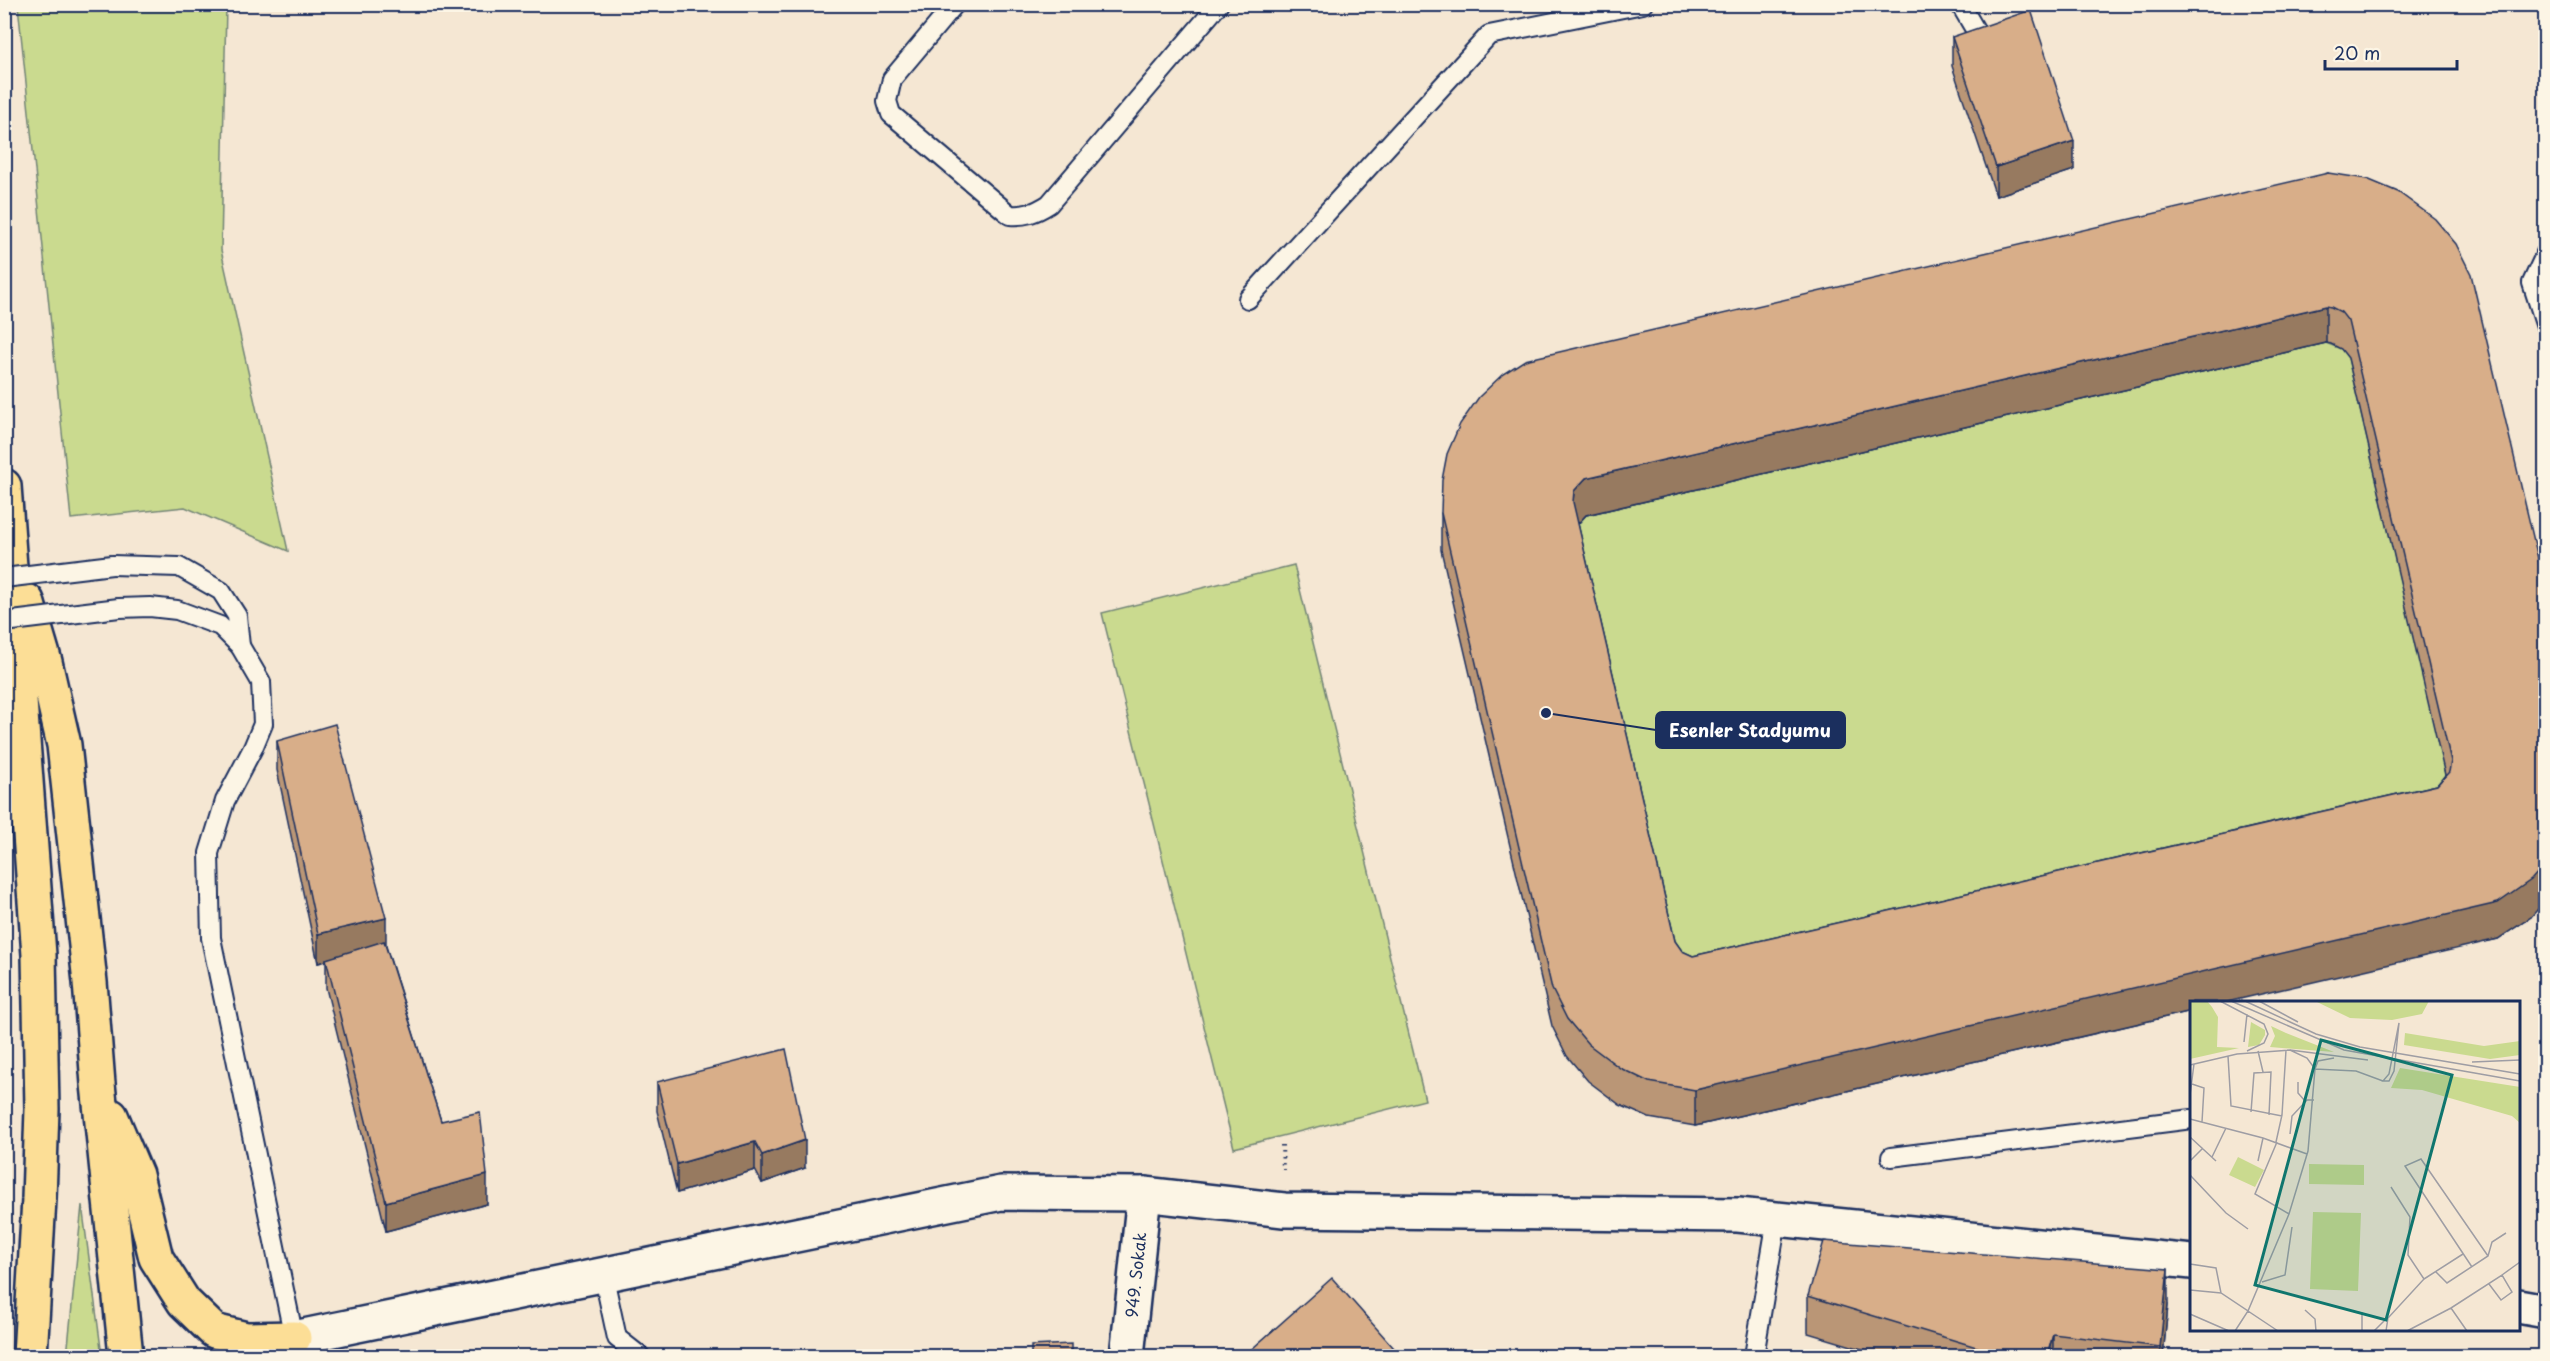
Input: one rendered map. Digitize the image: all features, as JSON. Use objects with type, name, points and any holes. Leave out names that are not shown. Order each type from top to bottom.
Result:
[{"type":"highway","points":[[4,486],[39,955],[42,1109],[30,1356]]},
{"type":"highway","points":[[10,543],[45,662],[64,745],[90,982],[126,1356]]},
{"type":"highway","points":[[98,1083],[136,1175],[156,1258],[184,1302],[214,1331],[246,1339],[294,1338]]},
{"type":"street","points":[[294,1338],[1001,1193],[1144,1194],[1284,1210],[1738,1215],[2190,1262]]},
{"type":"street","name":"949. Sokak","points":[[1127,1356],[1144,1194]]},
{"type":"street","points":[[2520,1306],[2546,1311]]},
{"type":"lane","points":[[955,4],[892,79],[887,100],[891,114],[1010,216],[1036,213],[1049,204],[1219,4]]},
{"type":"lane","points":[[1248,299],[1489,35],[1643,4]]},
{"type":"lane","points":[[1960,4],[1980,38]]},
{"type":"lane","points":[[2546,253],[2532,284],[2546,326]]},
{"type":"lane","points":[[4,578],[112,565],[180,567],[221,591],[237,616],[240,646]]},
{"type":"lane","points":[[4,622],[119,608],[150,607],[177,610],[220,626],[240,646],[261,682],[263,724],[225,801],[209,853],[211,938],[294,1338]]},
{"type":"lane","points":[[1891,1157],[2190,1119]]},
{"type":"lane","points":[[1754,1356],[1777,1219]]},
{"type":"lane","points":[[603,1273],[617,1338],[640,1356]]},
{"type":"green space","points":[[18,5],[226,5],[221,250],[288,551],[185,507],[71,519]]},
{"type":"green space","points":[[2326,343],[2341,349],[2348,358],[2451,797],[1686,990],[1575,527],[1586,515]]},
{"type":"green space","points":[[1294,565],[1425,1100],[1234,1148],[1102,613]]},
{"type":"green space","points":[[82,1205],[102,1356],[67,1356]]},
{"type":"building","points":[[2031,10],[2074,141],[1996,167],[1952,37]]},
{"type":"building","points":[[2328,173],[2367,179],[2398,192],[2435,219],[2456,244],[2471,274],[2546,592],[2546,863],[2531,880],[2498,903],[1695,1090],[1649,1082],[1620,1068],[1588,1044],[1567,1019],[1552,989],[1441,513],[1442,480],[1447,454],[1460,424],[1479,397],[1503,374],[1525,360]],"holes":[[[2326,306],[2341,312],[2348,321],[2451,761],[2449,772],[2437,785],[1693,956],[1682,951],[1675,941],[1573,502],[1574,491],[1586,478]]]},
{"type":"building","points":[[335,724],[386,918],[318,934],[277,741]]},
{"type":"building","points":[[384,941],[441,1121],[480,1112],[487,1175],[386,1202],[326,959]]},
{"type":"building","points":[[786,1049],[805,1140],[762,1155],[755,1142],[677,1164],[657,1082]]},
{"type":"building","points":[[1824,1241],[2168,1269],[2160,1347],[2053,1334],[2047,1356],[2006,1356],[1808,1296]]},
{"type":"building","points":[[1332,1278],[1401,1356],[1244,1356]]},
{"type":"building","points":[[1071,1344],[1071,1356],[1031,1356],[1031,1346]]},
{"type":"building","points":[[534,1351],[533,1356],[483,1356]]},
{"type":"place","name":"Esenler Stadyumu","points":[[1546,713]]}]
